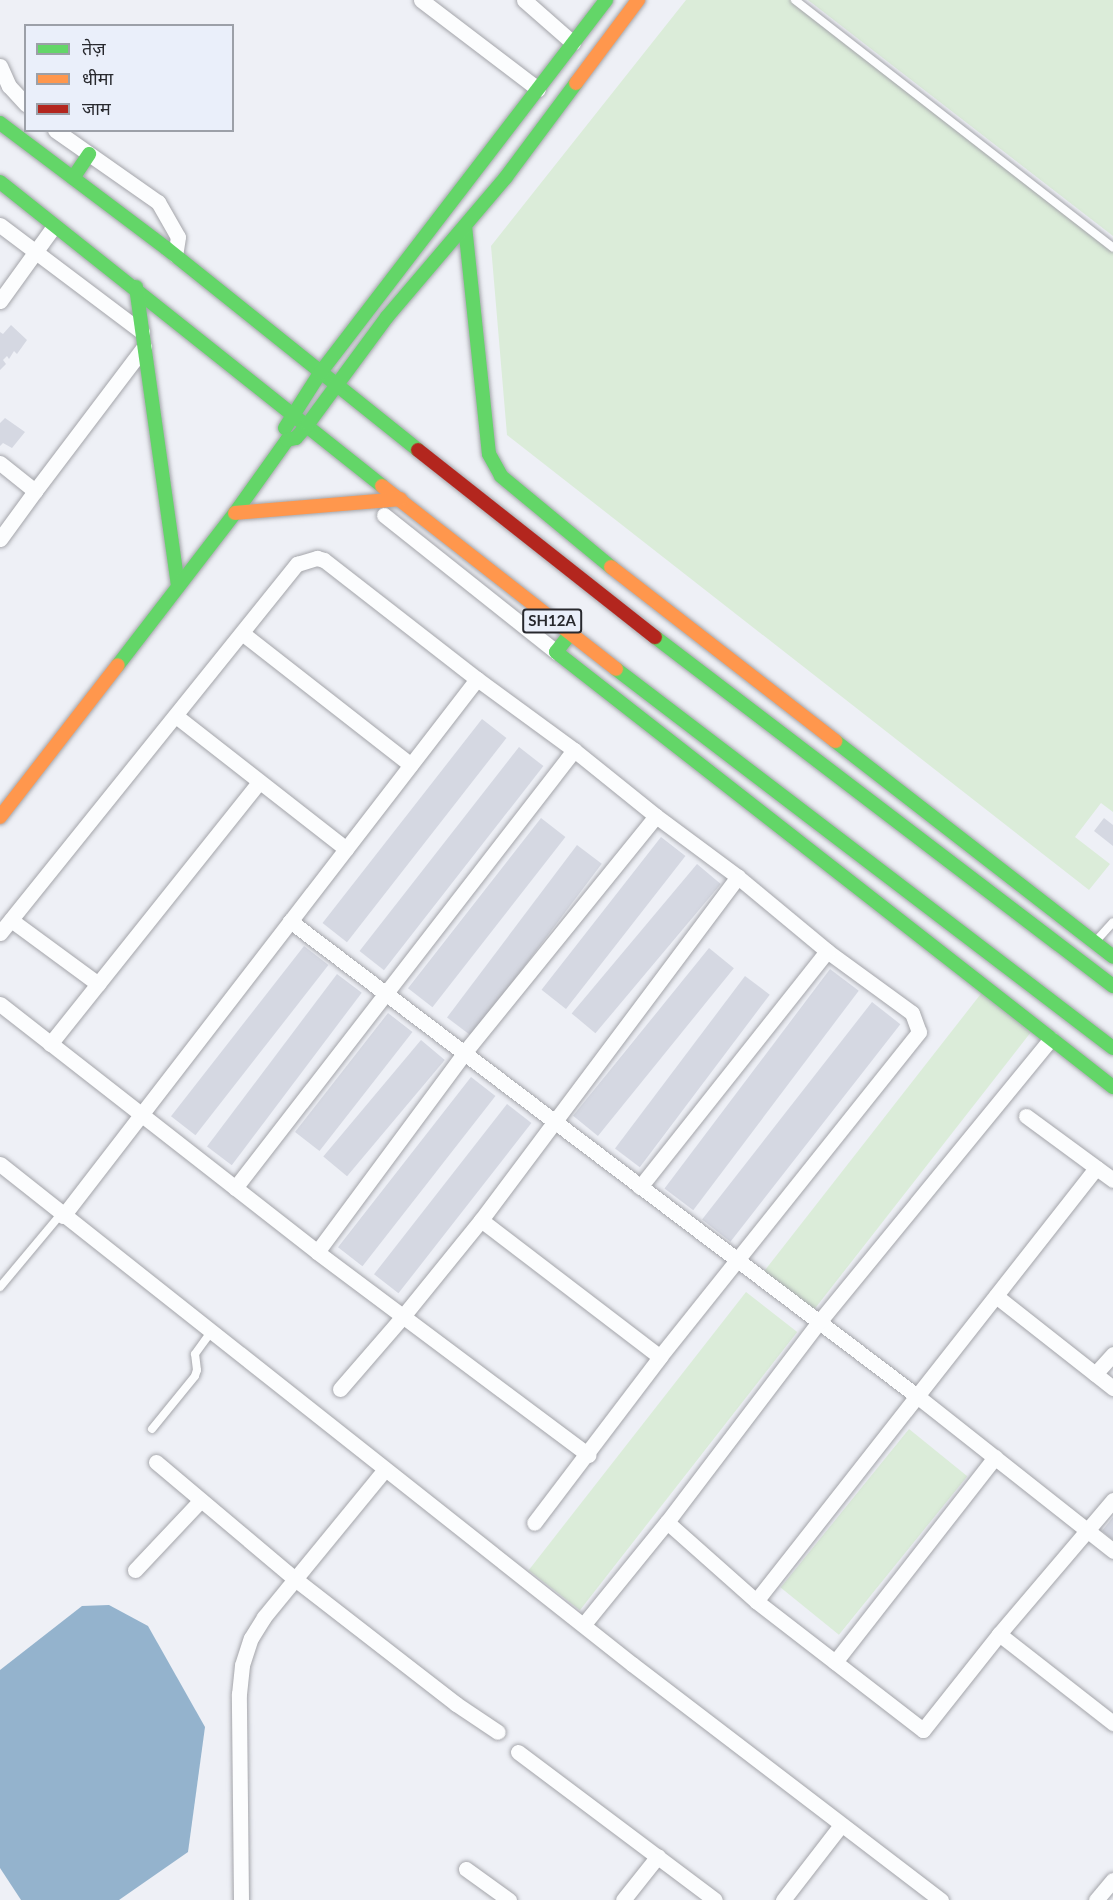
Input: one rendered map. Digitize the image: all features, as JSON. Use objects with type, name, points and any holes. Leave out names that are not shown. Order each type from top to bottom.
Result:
[{"type":"main road","points":[[287,440],[284,430],[320,373],[606,0]]},
{"type":"main road","points":[[0,817],[235,513],[287,440],[296,438],[308,424],[387,317],[506,177],[638,0]]},
{"type":"main road","name":"SH12A","points":[[0,123],[175,255],[336,386],[598,593],[1113,986]]},
{"type":"main road","points":[[73,178],[89,154]]},
{"type":"main road","name":"SH12A","points":[[0,182],[54,226],[136,287],[570,634],[1113,1048]]},
{"type":"main road","points":[[465,226],[489,454],[494,467],[514,488],[617,571],[1113,957]]},
{"type":"main road","points":[[136,287],[178,586]]},
{"type":"main road","points":[[235,513],[400,499]]},
{"type":"main road","points":[[598,593],[617,571]]},
{"type":"main road","points":[[570,634],[556,652],[1113,1087]]},
{"type":"street","points":[[421,0],[538,89]]},
{"type":"street","points":[[524,0],[573,43]]},
{"type":"street","points":[[0,66],[9,86],[24,102]]},
{"type":"street","points":[[58,132],[158,202],[178,237],[175,255]]},
{"type":"street","points":[[0,225],[143,339],[0,539]]},
{"type":"street","points":[[0,301],[54,226]]},
{"type":"street","points":[[0,463],[35,491]]},
{"type":"street","points":[[384,515],[556,652]]},
{"type":"street","points":[[0,933],[177,716],[297,564],[308,559],[324,560],[477,679],[574,750],[827,951],[912,1013],[919,1032],[660,1357],[588,1455],[534,1522]]},
{"type":"street","points":[[243,633],[411,765]]},
{"type":"street","points":[[62,1215],[477,679]]},
{"type":"street","points":[[177,716],[346,849]]},
{"type":"street","points":[[236,1188],[574,750]]},
{"type":"street","points":[[50,1044],[259,782]]},
{"type":"street","points":[[317,1252],[464,1053],[656,816]]},
{"type":"street","points":[[340,1389],[481,1220],[738,878]]},
{"type":"street","points":[[11,920],[98,984]]},
{"type":"street","points":[[290,921],[917,1396],[1113,1551]]},
{"type":"street","points":[[640,1187],[827,951]]},
{"type":"street","points":[[0,1004],[317,1252],[588,1455]]},
{"type":"street","points":[[584,1624],[667,1522],[819,1322],[1051,1039]]},
{"type":"street","points":[[1026,1116],[1113,1180]]},
{"type":"street","points":[[0,1164],[584,1624],[941,1900]]},
{"type":"street","points":[[756,1601],[1096,1168]]},
{"type":"street","points":[[481,1220],[660,1357]]},
{"type":"street","points":[[996,1296],[1113,1388]]},
{"type":"street","points":[[1095,1374],[1113,1354]]},
{"type":"street","points":[[835,1662],[995,1457]]},
{"type":"street","points":[[156,1462],[295,1579],[456,1704],[498,1732]]},
{"type":"street","points":[[241,1900],[239,1694],[242,1665],[251,1638],[264,1617],[385,1468]]},
{"type":"street","points":[[135,1570],[201,1500]]},
{"type":"street","points":[[667,1522],[756,1601],[923,1730],[999,1634],[1113,1500]]},
{"type":"street","points":[[999,1634],[1113,1723]]},
{"type":"street","points":[[518,1752],[715,1900]]},
{"type":"street","points":[[783,1900],[842,1825]]},
{"type":"street","points":[[623,1900],[658,1856]]},
{"type":"street","points":[[466,1869],[509,1900]]},
{"type":"street","points":[[1096,1900],[1113,1880]]},
{"type":"lane","points":[[795,0],[1113,248]]},
{"type":"lane","points":[[1095,943],[1113,922]]},
{"type":"lane","points":[[0,1287],[62,1215]]},
{"type":"lane","points":[[152,1429],[195,1376],[197,1370],[195,1354],[212,1332]]},
{"type":"green space","points":[[686,0],[800,0],[1113,246],[1113,812],[1101,803],[1075,837],[1110,864],[1089,890],[507,435],[491,246]]},
{"type":"green space","points":[[808,0],[1113,0],[1113,236]]},
{"type":"green space","points":[[987,986],[1037,1025],[814,1310],[764,1271]]},
{"type":"green space","points":[[746,1292],[797,1332],[580,1610],[529,1570]]},
{"type":"green space","points":[[909,1429],[967,1476],[839,1635],[781,1588]]},
{"type":"water","points":[[109,1605],[148,1626],[205,1727],[188,1852],[119,1900],[21,1900],[0,1868],[0,1670],[82,1606]]},
{"type":"building","points":[[11,325],[27,340],[17,354],[14,351],[9,359],[7,356],[3,360],[6,364],[0,370],[0,332],[3,334]]},
{"type":"building","points":[[5,418],[25,432],[12,448],[3,443],[0,446],[0,423]]},
{"type":"building","points":[[482,719],[506,738],[347,942],[323,923]]},
{"type":"building","points":[[519,747],[543,766],[384,970],[360,951]]},
{"type":"building","points":[[541,818],[565,837],[432,1007],[408,988]]},
{"type":"building","points":[[1104,818],[1113,825],[1113,846],[1094,831]]},
{"type":"building","points":[[661,837],[685,856],[566,1009],[542,990]]},
{"type":"building","points":[[577,845],[602,864],[472,1036],[447,1018]]},
{"type":"building","points":[[697,864],[721,884],[595,1033],[572,1013]]},
{"type":"building","points":[[304,946],[328,965],[195,1135],[171,1116]]},
{"type":"building","points":[[709,948],[734,968],[598,1136],[573,1116]]},
{"type":"building","points":[[830,969],[859,991],[693,1210],[665,1189]]},
{"type":"building","points":[[337,974],[362,993],[232,1165],[207,1147]]},
{"type":"building","points":[[745,976],[770,995],[640,1167],[615,1149]]},
{"type":"building","points":[[872,1002],[900,1024],[730,1242],[702,1219]]},
{"type":"building","points":[[388,1013],[412,1032],[319,1151],[295,1132]]},
{"type":"building","points":[[421,1040],[445,1060],[347,1176],[323,1156]]},
{"type":"building","points":[[471,1077],[495,1096],[362,1266],[338,1247]]},
{"type":"building","points":[[507,1104],[531,1123],[398,1293],[374,1274]]},
{"type":"building","points":[[1113,1517],[1113,1540],[1102,1531]]},
{"type":"traffic: fast","points":[[285,428],[320,373],[606,0]]},
{"type":"traffic: fast","points":[[118,665],[235,513],[287,440],[296,438],[308,424],[387,317],[506,177],[576,83]]},
{"type":"traffic: fast","points":[[0,123],[166,248],[418,450]]},
{"type":"traffic: fast","points":[[73,178],[89,154]]},
{"type":"traffic: fast","points":[[0,182],[382,486]]},
{"type":"traffic: fast","points":[[465,226],[489,454],[501,476],[611,567]]},
{"type":"traffic: fast","points":[[136,287],[178,586]]},
{"type":"traffic: fast","points":[[556,652],[570,634]]},
{"type":"traffic: fast","points":[[655,637],[1113,986]]},
{"type":"traffic: fast","points":[[556,652],[1113,1087]]},
{"type":"traffic: fast","points":[[616,669],[1113,1048]]},
{"type":"traffic: fast","points":[[835,741],[1113,957]]},
{"type":"traffic: slow","points":[[576,83],[638,0]]},
{"type":"traffic: slow","points":[[382,486],[616,669]]},
{"type":"traffic: slow","points":[[235,513],[400,499]]},
{"type":"traffic: slow","points":[[611,567],[835,741]]},
{"type":"traffic: slow","points":[[0,817],[118,665]]},
{"type":"traffic: jam","points":[[418,450],[655,637]]}]
